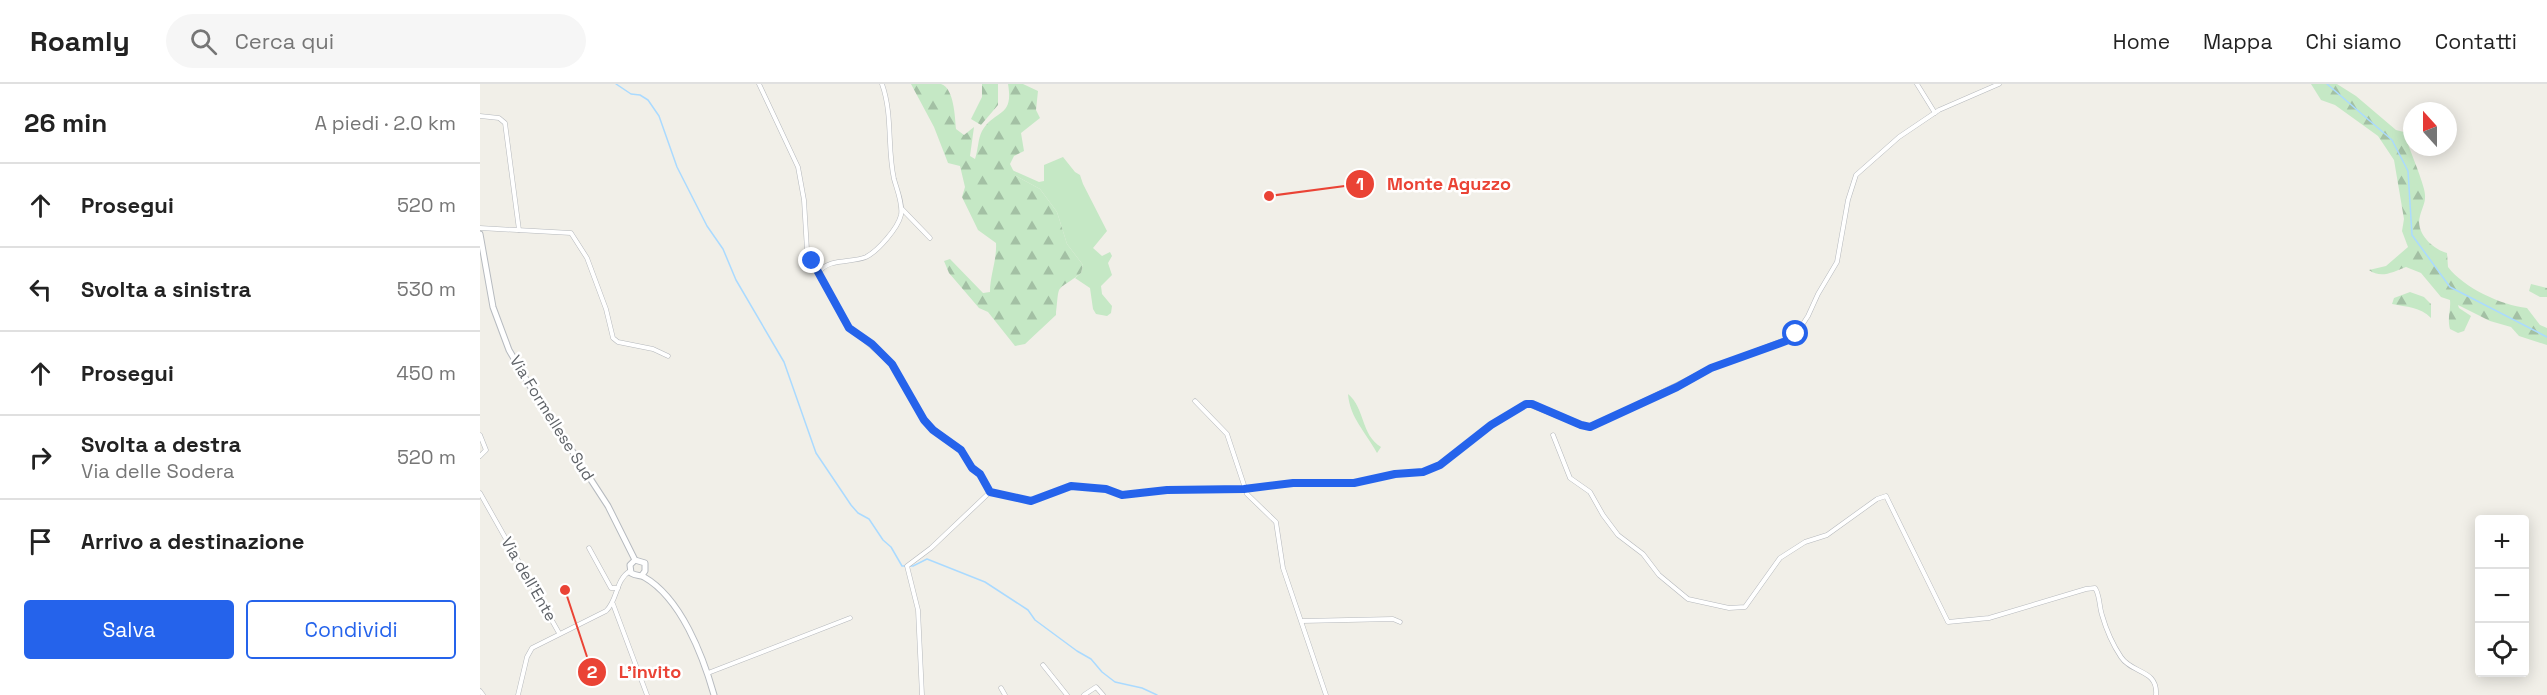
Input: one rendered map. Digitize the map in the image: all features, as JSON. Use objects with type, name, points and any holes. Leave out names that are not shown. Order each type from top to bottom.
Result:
[{"type":"street","points":[[759,84],[798,167],[804,205],[805,243],[849,328],[872,344],[892,364],[924,420],[933,430],[961,450],[972,468],[980,474],[990,492],[1031,501],[1071,486],[1106,489],[1122,495],[1167,490],[1244,489],[1276,484],[1358,482],[1429,470],[1442,464],[1491,425],[1528,404],[1583,426],[1592,426],[1677,387],[1711,368],[1790,339],[1801,329],[1837,262],[1848,200],[1856,175],[1899,137],[1935,113],[1999,84]]},
{"type":"street","points":[[882,84],[887,104],[893,172],[902,208],[930,238]]},
{"type":"street","points":[[1917,84],[1935,113]]},
{"type":"street","points":[[480,116],[500,118],[506,124],[519,230]]},
{"type":"street","points":[[819,273],[829,264],[870,254],[895,229],[902,208]]},
{"type":"street","points":[[480,228],[573,234],[588,258],[607,312],[613,338],[619,342],[653,349],[668,356]]},
{"type":"street","name":"Via Formellese Sud","points":[[480,234],[493,307],[510,350],[531,388],[607,504],[635,560],[643,561],[646,566],[642,575],[636,576],[630,571]]},
{"type":"street","points":[[1195,401],[1228,436],[1244,489],[1253,502],[1276,522],[1279,554],[1326,695]]},
{"type":"street","points":[[480,435],[486,451],[480,456]]},
{"type":"street","points":[[1553,435],[1570,478],[1593,495],[1603,515],[1618,535],[1643,554],[1656,573],[1688,599],[1729,608],[1745,607],[1780,558],[1804,542],[1825,536],[1877,499],[1886,496],[1948,622],[1989,618],[2095,588],[2104,622],[2118,653],[2126,663],[2152,677],[2156,686],[2156,695]]},
{"type":"street","points":[[922,695],[918,610],[908,564],[931,548],[990,492]]},
{"type":"street","name":"Via dell'Ente","points":[[480,493],[559,633]]},
{"type":"street","points":[[589,548],[615,597]]},
{"type":"street","points":[[518,695],[530,651],[559,633],[604,612],[613,603],[625,574],[630,571],[630,565],[635,560]]},
{"type":"street","name":"Via Formellese Sud","points":[[642,575],[663,594],[697,645],[714,695]]},
{"type":"street","points":[[611,588],[618,588]]},
{"type":"street","points":[[613,603],[647,695]]},
{"type":"street","points":[[708,673],[850,618]]},
{"type":"street","points":[[1302,621],[1395,619],[1400,622]]},
{"type":"street","points":[[1043,664],[1067,695]]},
{"type":"street","points":[[1084,695],[1096,687],[1103,695]]},
{"type":"street","points":[[1000,688],[1005,695]]},
{"type":"street","points":[[480,691],[483,695]]},
{"type":"green space","points":[[911,84],[941,84],[949,91],[956,129],[964,135],[974,127],[970,156],[975,159],[982,131],[1006,108],[1009,95],[1008,84],[1023,84],[1038,91],[1036,110],[1040,118],[1021,133],[1024,151],[1014,156],[1010,164],[1016,176],[1040,189],[1057,212],[1067,244],[1083,265],[1081,273],[1060,288],[1056,315],[1025,344],[1015,346],[988,312],[979,308],[949,273],[944,261],[950,259],[983,293],[990,292],[996,243],[978,230],[962,197],[965,187],[960,166],[948,163],[934,127]]},
{"type":"green space","points":[[982,84],[998,84],[998,105],[981,125],[971,119],[982,97]]},
{"type":"green space","points":[[2311,84],[2337,84],[2356,96],[2396,130],[2403,132],[2403,156],[2413,156],[2425,193],[2419,222],[2426,239],[2436,248],[2447,253],[2448,267],[2463,282],[2495,299],[2527,308],[2540,325],[2547,328],[2547,345],[2519,336],[2511,327],[2490,321],[2458,305],[2471,316],[2464,331],[2458,333],[2450,329],[2450,300],[2441,297],[2421,273],[2406,267],[2383,274],[2369,270],[2386,266],[2408,247],[2402,231],[2404,219],[2394,160],[2378,136],[2335,105],[2321,100]]},
{"type":"green space","points":[[1063,157],[1080,175],[1107,231],[1093,248],[1102,256],[1110,252],[1112,256],[1108,263],[1112,275],[1101,286],[1102,294],[1112,306],[1111,313],[1107,316],[1096,314],[1090,288],[1075,278],[1081,273],[1083,265],[1067,244],[1057,212],[1040,189],[1016,176],[1012,170],[1039,182],[1044,181],[1044,165]]},
{"type":"green space","points":[[2531,284],[2547,288],[2547,297],[2540,297],[2529,291]]},
{"type":"green space","points":[[2410,292],[2424,297],[2431,304],[2431,318],[2418,310],[2392,304],[2394,298]]},
{"type":"green space","points":[[1348,394],[1358,406],[1370,436],[1381,447],[1377,453],[1355,417]]},
{"type":"waterway","points":[[616,84],[631,94],[640,95],[648,100],[659,116],[677,167],[707,226],[723,249],[736,280],[784,362],[816,453],[851,505],[858,513],[869,519],[883,540],[891,547],[902,566],[913,566],[927,559],[985,582],[1028,610],[1035,620],[1091,659],[1115,682],[1142,688],[1157,695]]},
{"type":"waterway","points":[[2327,84],[2392,140],[2408,171],[2412,235],[2450,287],[2547,337]]},
{"type":"place","name":"Monte Aguzzo","points":[[1269,196]]},
{"type":"place","name":"L'invito","points":[[565,590]]},
{"type":"route","points":[[812,261],[848,326],[853,332],[867,340],[892,364],[928,425],[961,450],[972,468],[980,474],[990,492],[1027,501],[1071,486],[1106,489],[1122,495],[1167,490],[1244,489],[1293,483],[1358,482],[1395,474],[1426,471],[1440,465],[1491,425],[1526,404],[1532,404],[1585,427],[1590,427],[1677,387],[1711,368],[1786,341],[1796,334]]}]
